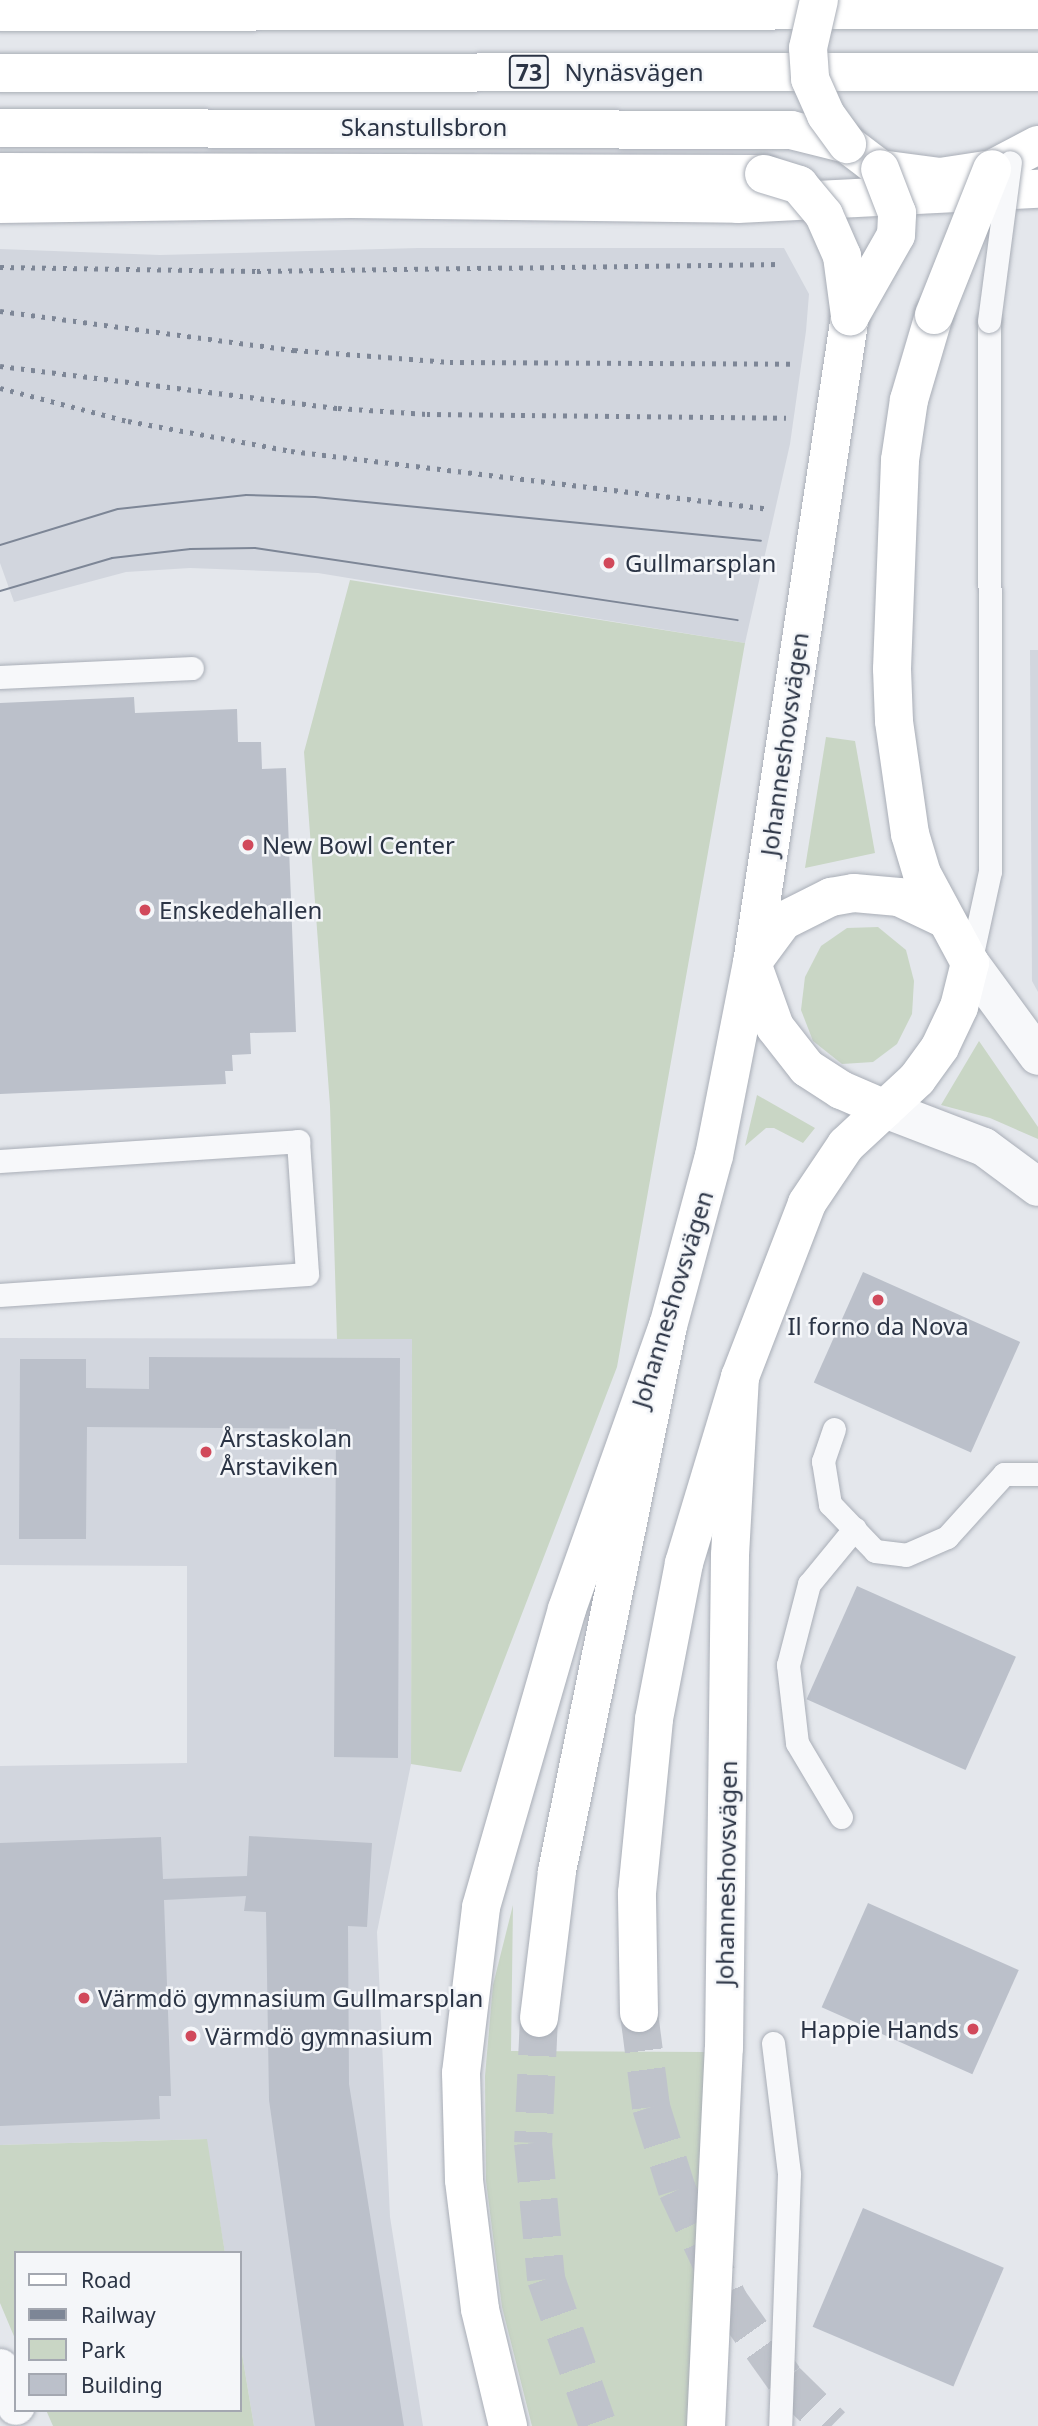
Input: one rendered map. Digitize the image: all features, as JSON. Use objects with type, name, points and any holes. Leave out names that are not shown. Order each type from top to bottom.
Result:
[{"type":"main road","points":[[819,0],[810,35],[810,79],[826,115],[847,144],[880,169],[940,177],[1013,159]]},
{"type":"main road","points":[[8,12],[1038,10]]},
{"type":"main road","name":"Nynäsvägen","points":[[10,73],[1038,72]]},
{"type":"main road","name":"Skanstullsbron","points":[[0,128],[684,126],[791,130],[847,144]]},
{"type":"main road","points":[[943,918],[899,897],[854,893],[831,897],[783,921],[752,963],[775,1027],[807,1068],[841,1090],[885,1109],[917,1079],[940,1047],[960,1007],[970,963],[943,918],[910,834],[892,669],[900,460],[909,400],[934,316],[1013,159]]},
{"type":"main road","name":"Johanneshovsvägen","points":[[508,2426],[480,2309],[464,2180],[461,2073],[481,1907],[567,1609],[668,1326],[714,1156],[752,963],[850,316],[896,235],[897,213],[880,169]]},
{"type":"main road","points":[[0,172],[764,174],[799,185],[824,215],[842,256],[850,316]]},
{"type":"main road","points":[[0,204],[351,199],[738,204],[1038,188]]},
{"type":"main road","name":"Johanneshovsvägen","points":[[706,2426],[724,2048],[730,1555],[740,1377],[807,1203],[846,1145],[885,1109]]},
{"type":"main road","points":[[539,2018],[557,1871],[668,1326]]},
{"type":"main road","points":[[639,2013],[637,1892],[654,1719],[684,1563],[740,1377]]},
{"type":"street","points":[[970,963],[1038,1056]]},
{"type":"street","points":[[885,1109],[985,1147],[1038,1187]]},
{"type":"street","points":[[0,2368],[14,2401]]},
{"type":"lane","points":[[970,963],[990,871],[989,321],[1013,159]]},
{"type":"lane","points":[[0,677],[192,668]]},
{"type":"lane","points":[[0,1161],[298,1141],[307,1274],[0,1295]]},
{"type":"lane","points":[[834,1429],[822,1461],[830,1504],[875,1551],[906,1555],[947,1537],[1004,1474],[1038,1474]]},
{"type":"lane","points":[[841,1817],[797,1743],[788,1665],[809,1584],[855,1528]]},
{"type":"lane","points":[[773,2043],[789,2174],[780,2426]]},
{"type":"shaded area","points":[[418,248],[784,248],[809,294],[806,331],[790,444],[745,643],[318,573],[190,568],[126,572],[14,602],[0,563],[0,249],[160,255]]},
{"type":"shaded area","points":[[1030,650],[1038,650],[1038,992],[1032,981]]},
{"type":"shaded area","points":[[0,1338],[412,1339],[411,1764],[377,1932],[390,2217],[423,2426],[254,2426],[242,2354],[242,2251],[225,2251],[206,2139],[0,2145],[0,1766],[187,1763],[187,1566],[0,1565]]},
{"type":"green space","points":[[350,580],[745,643],[617,1367],[461,1772],[411,1764],[412,1339],[337,1339],[330,1106],[304,752]]},
{"type":"green space","points":[[826,737],[855,741],[875,853],[805,868]]},
{"type":"green space","points":[[878,927],[906,950],[914,981],[912,1014],[897,1044],[873,1062],[842,1064],[813,1041],[801,1010],[805,977],[821,946],[847,928]]},
{"type":"green space","points":[[979,1041],[1038,1127],[1038,1139],[990,1118],[941,1105]]},
{"type":"green space","points":[[757,1095],[815,1128],[803,1143],[774,1128],[766,1128],[745,1146]]},
{"type":"green space","points":[[513,1905],[511,2051],[705,2052],[687,2426],[532,2426],[502,2307],[486,2181],[485,2076],[493,1985]]},
{"type":"green space","points":[[207,2139],[225,2251],[14,2251],[14,2336],[0,2303],[0,2145]]},
{"type":"green space","points":[[242,2354],[254,2426],[53,2426],[47,2412],[242,2412]]},
{"type":"building","name":"Enskedehallen","points":[[134,697],[135,713],[237,709],[238,742],[261,742],[262,769],[286,768],[296,1032],[250,1033],[251,1054],[232,1055],[233,1071],[225,1071],[226,1084],[0,1094],[0,703]]},
{"type":"building","points":[[863,1272],[1020,1342],[971,1452],[814,1383]]},
{"type":"building","points":[[149,1357],[400,1358],[398,1758],[334,1757],[336,1429],[87,1427],[86,1539],[19,1539],[20,1359],[86,1359],[86,1388],[149,1389]]},
{"type":"building","points":[[857,1586],[1016,1657],[966,1770],[807,1699]]},
{"type":"building","points":[[249,1836],[372,1843],[367,1927],[348,1926],[349,2084],[404,2426],[315,2426],[269,2100],[266,1912],[244,1911],[246,1896],[164,1900],[171,2096],[159,2096],[160,2119],[0,2126],[0,1843],[161,1837],[163,1879],[247,1876]]},
{"type":"building","points":[[868,1903],[1019,1970],[972,2074],[822,2007]]},
{"type":"building","points":[[863,2208],[1004,2268],[953,2387],[813,2327]]},
{"type":"tunnel","points":[[639,2013],[651,2107],[677,2190],[729,2301],[786,2381],[832,2426]]},
{"type":"tunnel","points":[[539,2018],[533,2143],[546,2279],[598,2426]]},
{"type":"tram line","points":[[0,545],[118,509],[246,495],[315,497],[761,541]]},
{"type":"tram line","points":[[0,591],[112,558],[190,549],[255,548],[738,620]]},
{"type":"railway","points":[[0,267],[257,271],[780,264]]},
{"type":"railway","points":[[0,311],[294,350],[450,362],[796,364]]},
{"type":"railway","points":[[0,366],[338,408],[427,414],[786,418]]},
{"type":"railway","points":[[0,388],[128,421],[291,451],[769,509]]},
{"type":"place","name":"Gullmarsplan","points":[[609,563]]},
{"type":"place","name":"New Bowl Center","points":[[248,845]]},
{"type":"place","name":"Enskedehallen","points":[[145,910]]},
{"type":"place","name":"Il forno da Nova","points":[[878,1300]]},
{"type":"place","name":"Årstaskolan Årstaviken","points":[[206,1452]]},
{"type":"place","name":"Värmdö gymnasium Gullmarsplan","points":[[84,1998]]},
{"type":"place","name":"Happie Hands","points":[[973,2029]]},
{"type":"place","name":"Värmdö gymnasium","points":[[191,2036]]}]
